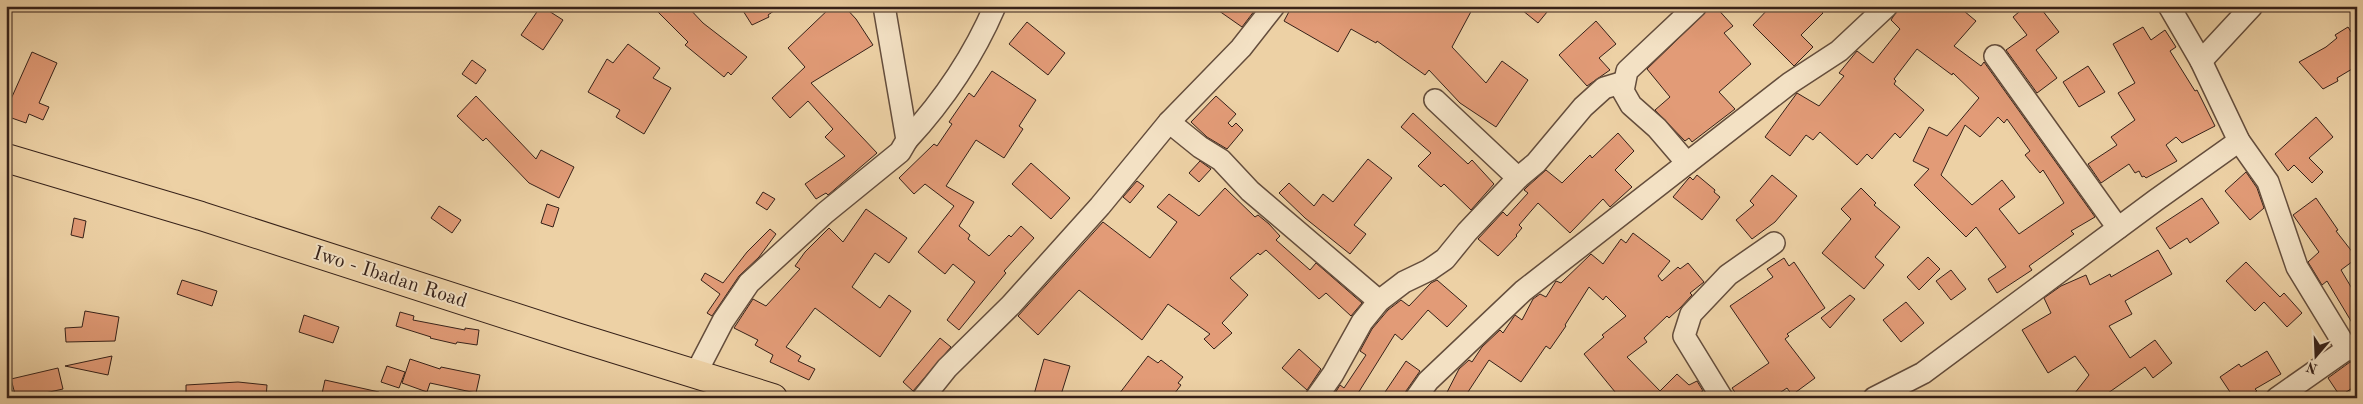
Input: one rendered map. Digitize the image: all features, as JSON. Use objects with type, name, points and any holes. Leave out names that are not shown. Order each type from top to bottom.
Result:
[{"type":"main road","name":"Iwo - Ibadan Road","points":[[6,158],[201,216],[563,333],[773,398]]},
{"type":"street","points":[[884,6],[907,140]]},
{"type":"street","points":[[696,373],[723,322],[748,284],[825,213],[900,152],[907,140],[938,103],[981,39],[995,6]]},
{"type":"street","points":[[923,398],[947,368],[1011,305],[1100,206],[1169,122],[1241,48],[1274,6]]},
{"type":"street","points":[[1687,163],[1657,128],[1631,105],[1623,91],[1628,71],[1696,6]]},
{"type":"street","points":[[1416,398],[1428,381],[1523,291],[1790,84],[1839,51],[1887,6]]},
{"type":"street","points":[[2169,6],[2201,61],[2239,141],[2268,182],[2297,268],[2352,350],[2277,398]]},
{"type":"street","points":[[2201,61],[2252,6]]},
{"type":"street","points":[[1995,56],[2118,228]]},
{"type":"street","points":[[1316,398],[1362,322],[1379,301],[1404,282],[1429,270],[1445,259],[1455,245],[1518,178],[1536,163],[1583,107],[1604,88],[1624,82]]},
{"type":"street","points":[[1435,100],[1518,178]]},
{"type":"street","points":[[1169,122],[1200,147],[1221,160],[1250,191],[1379,301]]},
{"type":"street","points":[[1874,398],[1923,373],[2239,141]]},
{"type":"street","points":[[1722,398],[1684,336],[1691,314],[1728,275],[1774,243]]},
{"type":"building","points":[[541,6],[563,20],[543,50],[521,35]]},
{"type":"building","points":[[652,6],[687,6],[703,23],[747,57],[731,75],[728,72],[724,77],[685,45],[688,42]]},
{"type":"building","points":[[740,6],[781,6],[768,15],[769,17],[752,25]]},
{"type":"building","points":[[832,6],[844,6],[856,19],[873,45],[811,83],[877,153],[828,195],[826,193],[816,199],[805,184],[845,156],[825,137],[833,129],[808,101],[790,118],[772,98],[805,67],[788,48]]},
{"type":"building","points":[[1212,6],[1258,6],[1242,27]]},
{"type":"building","points":[[1292,6],[1474,6],[1452,47],[1486,83],[1502,61],[1528,80],[1496,127],[1460,103],[1429,70],[1425,75],[1377,41],[1376,43],[1351,29],[1338,52],[1284,21]]},
{"type":"building","points":[[1517,6],[1552,6],[1538,23]]},
{"type":"building","points":[[1712,6],[1715,6],[1733,26],[1724,33],[1751,64],[1719,92],[1735,109],[1692,142],[1689,138],[1685,141],[1655,110],[1670,97],[1647,69]]},
{"type":"building","points":[[1771,6],[1816,6],[1823,13],[1801,35],[1813,47],[1794,66],[1753,25]]},
{"type":"building","points":[[1900,6],[1958,6],[1976,21],[1954,46],[1981,66],[1984,62],[2095,217],[2071,231],[2074,234],[2029,266],[2032,270],[1997,293],[1988,279],[2006,267],[1976,227],[1966,237],[1914,185],[1929,169],[1913,161],[1929,127],[1947,136],[1979,98],[1953,73],[1952,75],[1917,49],[1894,79],[1896,81],[1894,84],[1924,110],[1900,138],[1895,133],[1872,159],[1867,154],[1857,165],[1820,132],[1813,140],[1806,135],[1790,156],[1765,137],[1797,93],[1819,106],[1844,76],[1839,73],[1857,51],[1873,63],[1900,29],[1891,20]],"holes":[[[1998,117],[2004,123],[2007,119],[2030,151],[2025,155],[2040,173],[2043,170],[2064,203],[2019,234],[1999,209],[2015,197],[2002,180],[1972,205],[1941,175],[1965,125],[1980,137]]]},
{"type":"building","points":[[2026,6],[2039,6],[2059,32],[2036,50],[2057,78],[2037,93],[2006,50],[2027,35],[2013,17]]},
{"type":"building","points":[[1596,21],[1616,44],[1599,58],[1610,70],[1587,86],[1559,55]]},
{"type":"building","points":[[1027,22],[1065,53],[1048,75],[1009,44]]},
{"type":"building","points":[[2143,27],[2151,40],[2165,30],[2176,47],[2170,51],[2195,91],[2197,90],[2215,126],[2182,143],[2176,137],[2166,145],[2177,161],[2146,178],[2142,177],[2139,171],[2135,173],[2129,164],[2101,183],[2088,164],[2117,145],[2111,137],[2135,120],[2118,93],[2135,83],[2113,44]]},
{"type":"building","points":[[2348,27],[2357,41],[2357,66],[2337,78],[2338,81],[2323,89],[2299,62],[2326,47],[2337,38],[2335,35]]},
{"type":"building","points":[[628,44],[660,68],[653,78],[671,88],[644,134],[616,117],[620,110],[588,92],[607,59],[613,63]]},
{"type":"building","points":[[32,52],[57,63],[39,103],[49,107],[43,120],[29,114],[26,123],[6,116],[6,97],[11,99]]},
{"type":"building","points":[[472,60],[486,70],[476,84],[462,74]]},
{"type":"building","points":[[2088,66],[2105,92],[2079,107],[2063,82]]},
{"type":"building","points":[[992,71],[1036,100],[1019,126],[1023,129],[1004,158],[976,140],[946,186],[974,202],[959,226],[970,235],[968,239],[989,256],[1009,235],[1011,237],[1021,226],[1034,238],[1004,271],[1006,273],[959,330],[947,320],[975,282],[953,264],[945,274],[918,252],[954,206],[925,184],[914,194],[899,178],[934,144],[937,146],[952,124],[949,122],[969,93],[974,97]]},
{"type":"building","points":[[476,96],[536,159],[541,150],[574,167],[559,198],[529,183],[486,138],[483,141],[457,116]]},
{"type":"building","points":[[1216,96],[1236,114],[1228,123],[1232,127],[1236,123],[1243,130],[1227,149],[1207,137],[1191,122]]},
{"type":"building","points":[[1413,113],[1468,164],[1472,160],[1494,184],[1471,210],[1444,184],[1441,187],[1418,166],[1431,153],[1401,127]]},
{"type":"building","points":[[2316,117],[2333,137],[2309,158],[2323,172],[2312,183],[2294,165],[2288,171],[2275,154]]},
{"type":"building","points":[[1618,133],[1634,151],[1615,170],[1632,187],[1610,207],[1603,199],[1570,233],[1538,203],[1519,225],[1522,228],[1517,236],[1498,256],[1478,239],[1503,212],[1507,216],[1528,193],[1524,190],[1546,170],[1562,183],[1590,155],[1592,158]]},
{"type":"building","points":[[1368,159],[1392,178],[1354,225],[1366,234],[1350,254],[1305,218],[1279,193],[1289,183],[1314,206],[1323,194],[1333,202]]},
{"type":"building","points":[[1200,161],[1211,169],[1199,182],[1189,173]]},
{"type":"building","points":[[1031,163],[1070,198],[1051,219],[1012,184]]},
{"type":"building","points":[[2246,172],[2257,188],[2264,208],[2250,220],[2225,191]]},
{"type":"building","points":[[1697,175],[1715,190],[1714,192],[1720,197],[1702,220],[1673,197],[1690,177],[1693,180]]},
{"type":"building","points":[[1772,175],[1797,196],[1775,222],[1752,239],[1736,220],[1754,205],[1750,201]]},
{"type":"building","points":[[1137,181],[1144,186],[1130,203],[1123,197]]},
{"type":"building","points":[[1225,188],[1255,217],[1258,215],[1269,224],[1280,236],[1276,240],[1310,270],[1316,263],[1362,303],[1351,316],[1326,293],[1319,299],[1266,250],[1260,255],[1258,253],[1230,278],[1248,295],[1222,323],[1232,333],[1214,349],[1204,339],[1210,334],[1168,304],[1142,340],[1079,290],[1038,335],[1018,316],[1103,222],[1150,258],[1177,222],[1157,207],[1169,194],[1199,216]]},
{"type":"building","points":[[1861,188],[1876,203],[1874,205],[1900,227],[1875,257],[1884,265],[1864,289],[1822,253],[1851,219],[1841,209]]},
{"type":"building","points":[[763,192],[775,199],[767,210],[756,203]]},
{"type":"building","points":[[2202,198],[2219,223],[2190,243],[2187,238],[2170,249],[2156,228]]},
{"type":"building","points":[[2316,198],[2338,230],[2336,231],[2357,258],[2341,270],[2357,297],[2357,331],[2327,281],[2322,285],[2308,262],[2319,252],[2293,215]]},
{"type":"building","points":[[547,204],[559,208],[553,227],[541,223]]},
{"type":"building","points":[[439,206],[461,220],[452,233],[431,218]]},
{"type":"building","points":[[866,209],[907,238],[889,263],[875,253],[852,287],[880,308],[889,295],[911,311],[880,357],[815,308],[786,347],[801,356],[798,361],[815,369],[809,380],[770,362],[773,355],[755,345],[758,340],[734,328],[753,299],[766,306],[800,269],[795,266],[805,252],[829,228],[843,242]]},
{"type":"building","points":[[74,218],[86,221],[83,238],[71,235]]},
{"type":"building","points":[[770,229],[776,234],[759,257],[739,276],[712,316],[707,313],[720,294],[701,280],[705,273],[723,283],[747,252]]},
{"type":"building","points":[[1633,233],[1670,261],[1658,276],[1662,281],[1678,267],[1680,269],[1688,263],[1704,282],[1690,293],[1692,295],[1680,308],[1669,318],[1667,316],[1644,338],[1647,342],[1627,357],[1660,391],[1677,374],[1689,385],[1697,381],[1703,391],[1698,394],[1701,398],[1620,398],[1584,354],[1604,337],[1602,335],[1626,316],[1606,296],[1603,300],[1589,287],[1550,349],[1546,346],[1521,382],[1489,360],[1464,398],[1444,398],[1459,369],[1469,360],[1472,362],[1482,347],[1500,330],[1503,333],[1515,315],[1522,320],[1533,299],[1540,294],[1546,297],[1556,281],[1561,283],[1591,254],[1603,264],[1621,239],[1626,243]]},
{"type":"building","points":[[2158,250],[2172,274],[2125,301],[2132,314],[2109,326],[2130,358],[2155,340],[2172,363],[2153,378],[2145,367],[2101,398],[2071,398],[2089,375],[2075,356],[2048,373],[2022,330],[2051,313],[2044,298],[2061,286],[2086,275],[2090,285],[2110,274],[2111,277]]},
{"type":"building","points":[[1928,257],[1940,269],[1919,290],[1907,277]]},
{"type":"building","points":[[1784,258],[1789,266],[1794,262],[1825,308],[1787,334],[1789,336],[1785,339],[1815,378],[1792,395],[1787,388],[1772,398],[1739,398],[1732,388],[1769,363],[1730,306],[1773,277],[1767,269]]},
{"type":"building","points":[[2246,262],[2280,297],[2284,293],[2302,313],[2287,327],[2264,302],[2255,311],[2226,281]]},
{"type":"building","points":[[1951,270],[1966,289],[1951,300],[1936,281]]},
{"type":"building","points":[[182,280],[217,291],[212,306],[177,294]]},
{"type":"building","points":[[1437,280],[1467,306],[1447,327],[1428,310],[1402,340],[1395,334],[1355,398],[1332,398],[1340,385],[1344,388],[1366,355],[1360,351],[1372,329],[1388,310],[1401,300],[1409,306],[1431,283]]},
{"type":"building","points":[[1850,295],[1855,299],[1830,328],[1821,318]]},
{"type":"building","points":[[1906,302],[1924,323],[1901,342],[1883,320]]},
{"type":"building","points":[[85,311],[119,317],[115,341],[66,342],[65,328],[82,327]]},
{"type":"building","points":[[400,312],[414,316],[413,320],[465,330],[465,328],[479,330],[477,345],[457,342],[456,344],[430,338],[396,326]]},
{"type":"building","points":[[304,315],[339,327],[333,343],[299,332]]},
{"type":"building","points":[[940,338],[951,347],[913,391],[903,382]]},
{"type":"building","points":[[1299,349],[1321,369],[1307,390],[1282,368]]},
{"type":"building","points":[[2267,351],[2281,374],[2255,389],[2257,391],[2246,398],[2234,398],[2220,377],[2239,364],[2241,367]]},
{"type":"building","points":[[112,356],[108,375],[65,366]]},
{"type":"building","points":[[1148,356],[1158,363],[1161,360],[1183,377],[1178,383],[1181,385],[1171,398],[1116,398]]},
{"type":"building","points":[[410,359],[440,369],[441,367],[480,375],[476,393],[430,383],[427,392],[402,383]]},
{"type":"building","points":[[1044,359],[1070,366],[1060,398],[1033,398]]},
{"type":"building","points":[[1406,361],[1420,371],[1406,391],[1404,398],[1381,398]]},
{"type":"building","points":[[2350,362],[2357,363],[2357,385],[2340,396],[2328,378]]},
{"type":"building","points":[[387,366],[405,372],[399,388],[381,382]]},
{"type":"building","points":[[58,368],[63,389],[45,393],[46,398],[16,398],[11,379]]},
{"type":"building","points":[[325,380],[379,392],[379,398],[321,398]]},
{"type":"building","points":[[238,382],[267,385],[266,398],[186,398],[186,385]]}]
